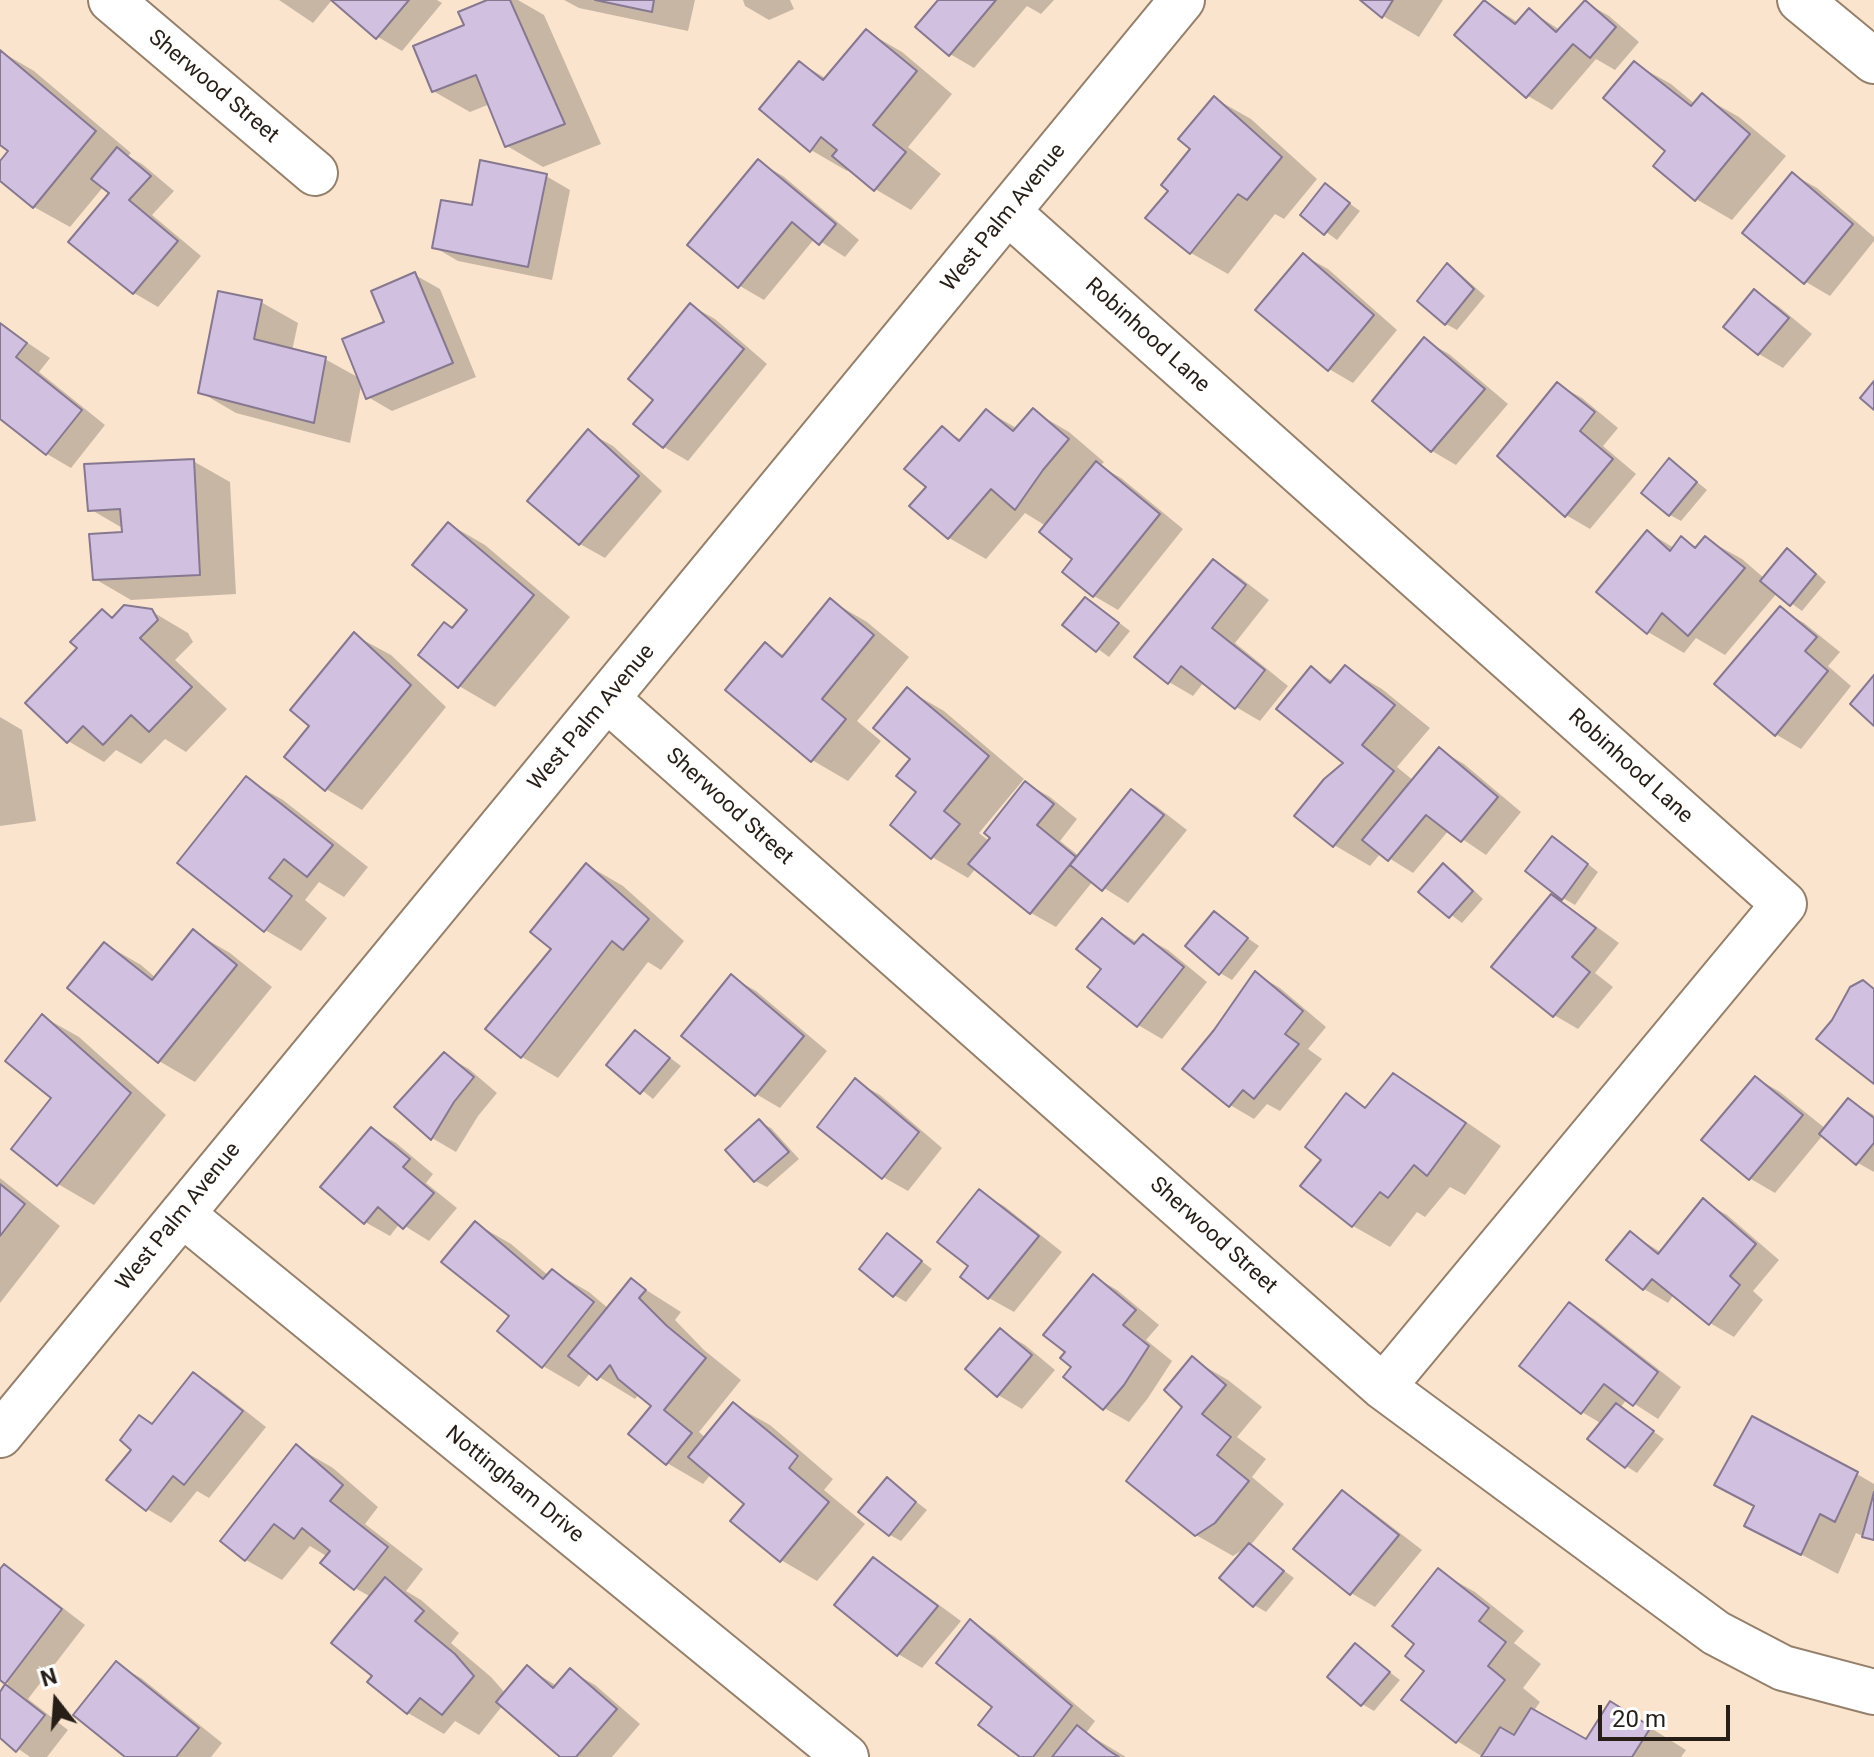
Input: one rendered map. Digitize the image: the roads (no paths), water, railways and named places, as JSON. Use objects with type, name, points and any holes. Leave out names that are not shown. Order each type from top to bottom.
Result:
[{"type":"street","name":"Sherwood Street","points":[[111,0],[315,173]]},
{"type":"street","name":"West Palm Avenue","points":[[0,1435],[1182,0]]},
{"type":"street","points":[[1800,0],[1874,61]]},
{"type":"street","name":"Robinhood Lane","points":[[1009,213],[1784,904],[1383,1387]]},
{"type":"street","name":"Sherwood Street","points":[[607,699],[1383,1387],[1716,1633],[1783,1668],[1874,1692]]},
{"type":"street","name":"Nottingham Drive","points":[[182,1214],[846,1757]]}]
